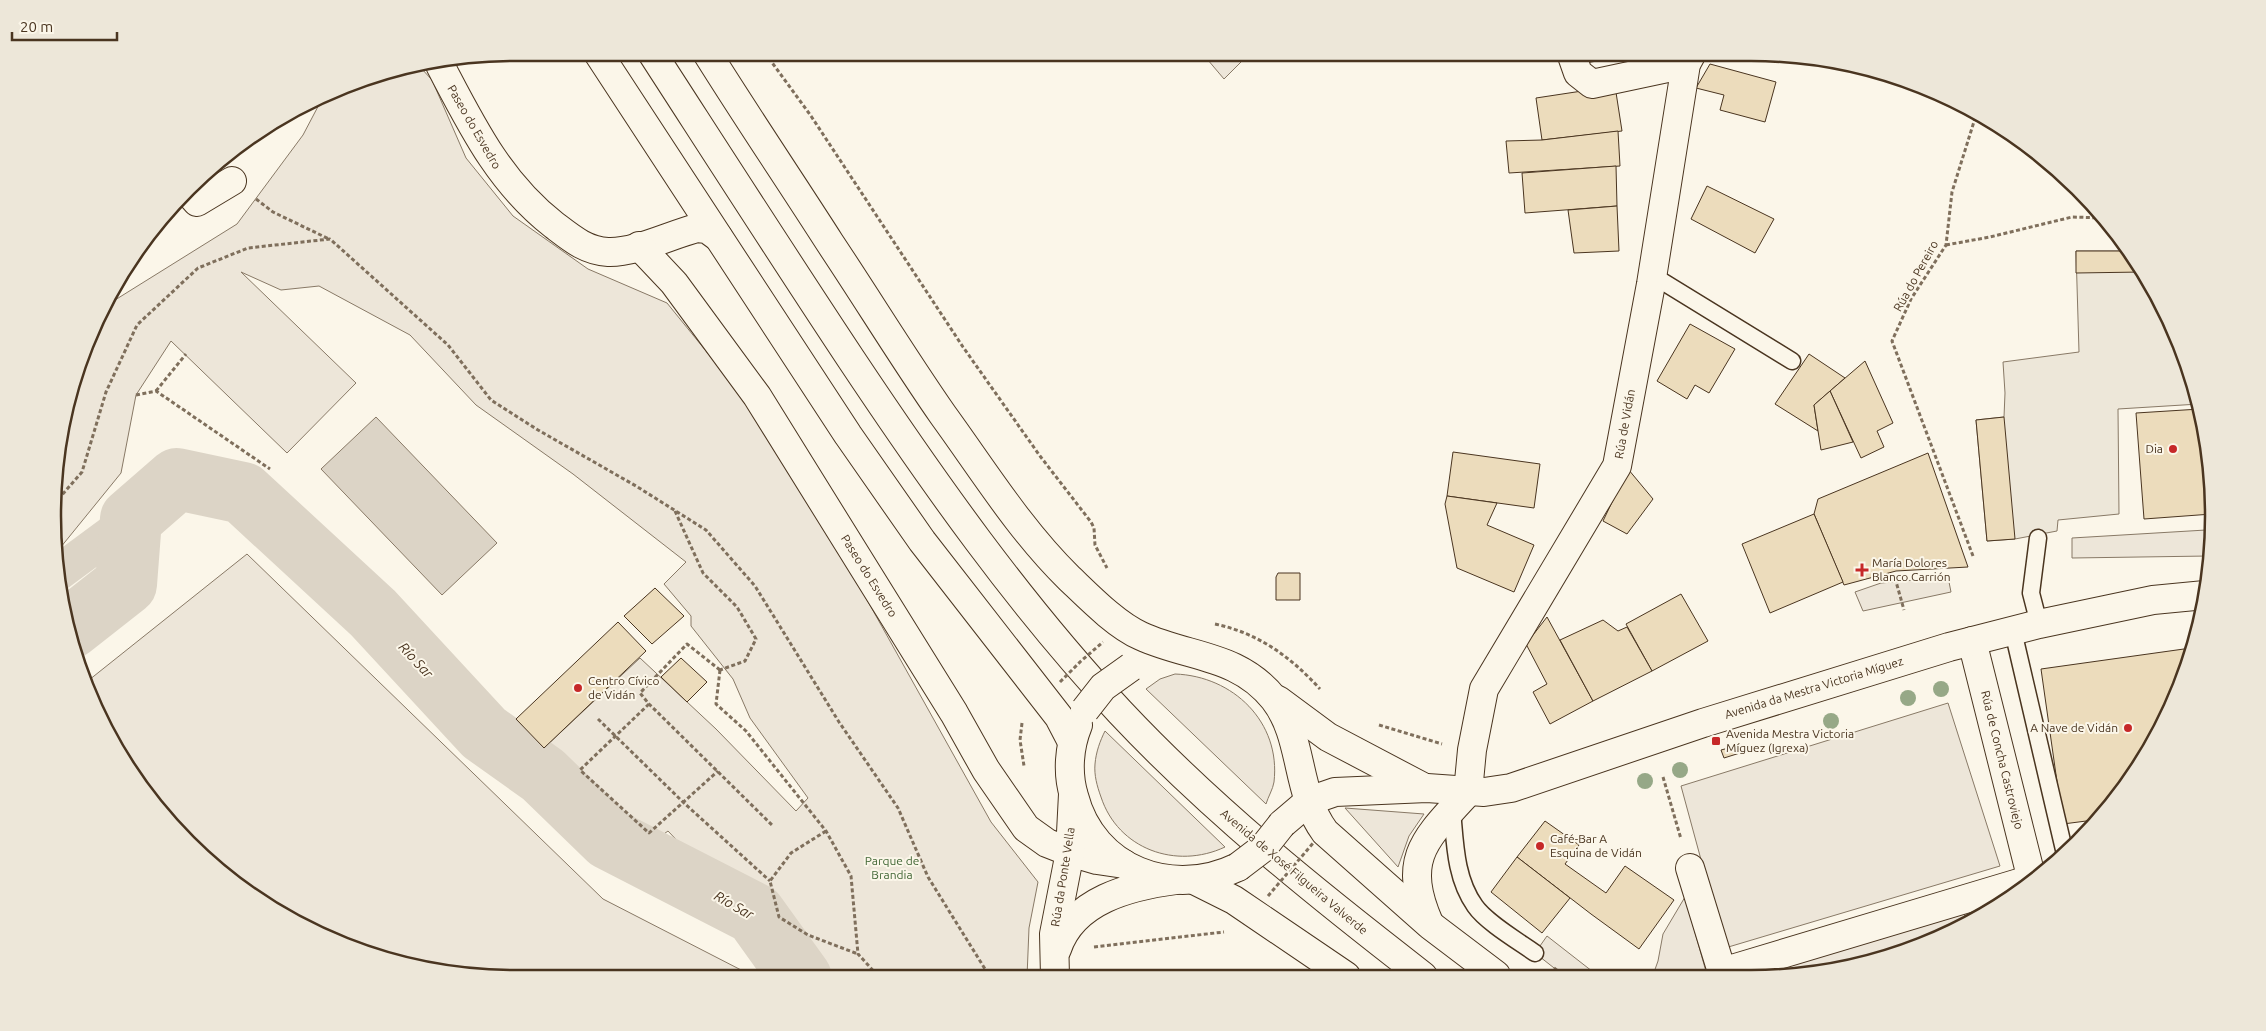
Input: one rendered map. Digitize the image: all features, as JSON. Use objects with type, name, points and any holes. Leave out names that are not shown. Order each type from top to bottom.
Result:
[{"type":"main road","points":[[604,61],[848,435],[916,532],[1059,717],[1072,742]]},
{"type":"main road","name":"Avenida de Xosé Filgueira Valverde","points":[[658,61],[815,304],[914,452],[989,554],[1072,657],[1122,715],[1251,839],[1415,970]]},
{"type":"main road","points":[[713,61],[915,376],[986,475],[1051,559],[1086,593],[1133,631],[1154,641],[1222,661],[1241,670],[1268,692],[1278,704],[1289,726],[1309,801],[1317,820],[1325,832],[1430,925],[1488,970]]},
{"type":"main road","points":[[1574,61],[1578,73],[1592,84],[1678,61]]},
{"type":"main road","name":"Rúa de Vidán","points":[[1460,801],[1484,689],[1618,466],[1688,61]]},
{"type":"main road","name":"Paseo do Esvedro","points":[[441,68],[489,155],[502,174],[544,217],[571,239],[586,247],[608,252],[639,246],[697,228],[707,229],[718,238]]},
{"type":"main road","points":[[192,196],[197,202],[232,182]]},
{"type":"main road","name":"Paseo do Esvedro","points":[[639,246],[674,283],[757,396],[954,713],[986,770],[1026,828],[1047,843],[1070,852],[1097,860],[1124,864]]},
{"type":"main road","name":"Avenida da Mestra Victoria Míguez","points":[[1268,692],[1328,737],[1383,768],[1460,801],[1525,784],[1712,720],[1890,664],[1972,641],[2039,624],[2153,600],[2197,596]]},
{"type":"main road","name":"Rúa de Concha Castroviejo","points":[[1972,641],[2031,873]]},
{"type":"main road","points":[[1202,656],[1181,654],[1161,656],[1131,667],[1103,687],[1086,710],[1072,742],[1070,773],[1073,794],[1080,814],[1090,832],[1103,848],[1124,864],[1149,876],[1185,880],[1234,900],[1337,970]]},
{"type":"main road","points":[[1282,824],[1295,790],[1297,758]]},
{"type":"main road","name":"Avenida da Mestra Victoria Míguez","points":[[1282,824],[1309,801],[1326,794],[1347,791],[1426,788]]},
{"type":"main road","name":"Rúa da Ponte Vella","points":[[1054,968],[1054,934],[1070,852],[1073,794]]},
{"type":"main road","points":[[1430,925],[1418,891],[1417,862],[1426,840],[1460,801]]},
{"type":"main road","name":"Rúa da Ponte Vella","points":[[1054,968],[1062,936],[1083,911],[1105,898],[1154,883],[1217,876],[1238,867],[1263,848],[1282,824]]},
{"type":"main road","points":[[1690,868],[1721,970]]},
{"type":"main road","points":[[1729,970],[2016,884]]},
{"type":"lane","points":[[1652,275],[1792,361]]},
{"type":"lane","points":[[2038,538],[2031,593],[2039,624]]},
{"type":"lane","points":[[2013,630],[2062,846]]},
{"type":"lane","points":[[1460,801],[1458,863],[1462,881],[1475,907],[1505,933],[1535,953]]},
{"type":"path","points":[[771,61],[811,116],[963,347],[1040,456],[1091,522],[1099,554],[1112,573]]},
{"type":"path","name":"Rúa do Pereiro","points":[[1973,556],[1892,341],[1911,299],[1946,245],[1952,192],[1974,120]]},
{"type":"path","points":[[232,182],[273,212],[330,239],[448,345],[491,400],[706,530],[755,586],[839,722],[898,808],[928,876],[986,970]]},
{"type":"path","points":[[1946,245],[2072,218],[2094,218]]},
{"type":"path","points":[[62,495],[82,472],[106,392],[137,325],[198,268],[248,248],[330,239]]},
{"type":"path","points":[[136,395],[156,391],[186,354]]},
{"type":"path","points":[[156,391],[270,469]]},
{"type":"path","points":[[674,510],[703,573],[737,607],[756,639],[745,661],[720,670]]},
{"type":"path","points":[[1895,578],[1904,610]]},
{"type":"path","points":[[1211,623],[1249,634],[1282,652],[1326,694]]},
{"type":"path","points":[[720,670],[687,644],[640,693],[772,825]]},
{"type":"path","points":[[720,670],[716,704],[746,731],[806,809],[826,831],[850,876],[858,954]]},
{"type":"path","points":[[649,704],[580,770],[649,833],[718,771]]},
{"type":"path","points":[[598,719],[684,803],[770,881],[780,916],[808,935],[858,954],[873,970]]},
{"type":"path","points":[[1375,724],[1426,741],[1472,750]]},
{"type":"path","points":[[1663,777],[1690,868]]},
{"type":"path","points":[[770,881],[791,853],[826,831]]},
{"type":"path","points":[[1268,896],[1314,842]]},
{"type":"path","points":[[1084,948],[1232,932]]},
{"type":"green space","points":[[1209,61],[1242,61],[1224,79]]},
{"type":"green space","name":"Parque de Brandia","points":[[424,71],[432,80],[466,158],[513,216],[588,269],[667,303],[753,409],[842,555],[991,822],[1038,882],[1029,928],[1027,970],[812,970],[767,906],[722,888],[668,831],[650,844],[544,748],[640,658],[716,729],[796,811],[808,798],[750,718],[733,679],[691,626],[691,616],[664,584],[686,562],[573,474],[476,405],[410,335],[319,286],[281,290],[241,272],[356,383],[287,453],[171,341],[136,395],[121,473],[62,546],[62,486],[70,427],[85,369],[116,299],[237,224],[303,135],[318,107],[369,85]]},
{"type":"green space","points":[[2205,530],[2203,556],[2072,558],[2072,538]]},
{"type":"green space","points":[[247,554],[603,899],[741,970],[516,970],[456,966],[427,961],[369,946],[315,923],[288,909],[239,876],[194,837],[155,792],[138,768],[108,716],[92,678]]},
{"type":"green space","points":[[1948,577],[1951,592],[1863,611],[1855,592],[1881,583]]},
{"type":"green space","points":[[1175,674],[1196,677],[1216,683],[1234,693],[1249,706],[1261,722],[1270,740],[1274,760],[1274,782],[1266,804],[1146,689],[1160,679]]},
{"type":"green space","points":[[1948,703],[2000,866],[1725,948],[1681,786]]},
{"type":"green space","points":[[1105,731],[1225,847],[1206,854],[1169,855],[1151,850],[1135,842],[1121,830],[1109,815],[1095,776],[1096,755]]},
{"type":"green space","points":[[1345,808],[1424,814],[1409,836],[1398,867]]},
{"type":"green space","points":[[1685,897],[1706,970],[1655,970],[1663,934]]},
{"type":"green space","points":[[1966,910],[1964,916],[1897,946],[1839,961],[1810,966],[1767,969]]},
{"type":"green space","points":[[1547,936],[1591,970],[1557,970],[1535,953]]},
{"type":"shaded area","points":[[2076,251],[2120,251],[2144,288],[2158,315],[2181,369],[2191,405],[2118,409],[2119,514],[2058,520],[2057,531],[2015,539],[1987,541],[1976,420],[2004,417],[2003,362],[2079,352]]},
{"type":"shaded area","points":[[376,417],[497,543],[442,595],[321,469]]},
{"type":"building","points":[[1710,64],[1776,82],[1765,122],[1720,110],[1724,95],[1696,88]]},
{"type":"building","points":[[1615,86],[1622,131],[1542,140],[1536,98]]},
{"type":"building","points":[[1618,131],[1620,166],[1509,173],[1506,141],[1542,140]]},
{"type":"building","points":[[1616,166],[1617,206],[1525,213],[1522,173]]},
{"type":"building","points":[[1707,186],[1774,219],[1755,253],[1691,219]]},
{"type":"building","points":[[1617,206],[1619,251],[1574,253],[1568,210]]},
{"type":"building","points":[[2076,251],[2120,251],[2134,272],[2076,273]]},
{"type":"building","points":[[1690,324],[1735,349],[1709,393],[1695,385],[1687,399],[1657,381]]},
{"type":"building","points":[[1809,354],[1845,378],[1814,405],[1818,431],[1775,404]]},
{"type":"building","points":[[1865,361],[1893,423],[1877,431],[1884,447],[1861,458],[1830,391]]},
{"type":"building","points":[[1830,391],[1853,442],[1821,450],[1814,405]]},
{"type":"building","name":"Dia","points":[[2192,410],[2201,456],[2205,515],[2144,519],[2136,413]]},
{"type":"building","points":[[2004,417],[2015,539],[1987,541],[1976,420]]},
{"type":"building","points":[[1453,452],[1540,464],[1534,508],[1447,496]]},
{"type":"building","points":[[1928,453],[1968,567],[1896,571],[1844,585],[1814,514],[1818,499]]},
{"type":"building","points":[[1628,469],[1653,499],[1627,534],[1603,521]]},
{"type":"building","points":[[1447,496],[1497,503],[1487,525],[1534,545],[1514,592],[1457,568],[1445,504]]},
{"type":"building","points":[[1814,514],[1843,582],[1770,613],[1742,544]]},
{"type":"building","points":[[1278,573],[1300,573],[1300,600],[1276,600],[1276,577]]},
{"type":"building","points":[[655,588],[684,616],[652,644],[624,616]]},
{"type":"building","points":[[1681,594],[1708,641],[1652,671],[1626,624]]},
{"type":"building","points":[[1547,617],[1593,701],[1550,724],[1533,692],[1547,684],[1526,644]]},
{"type":"building","points":[[1603,620],[1618,631],[1627,627],[1652,671],[1593,701],[1560,640]]},
{"type":"building","name":"Centro Cívico de Vidán","points":[[618,622],[646,651],[544,748],[516,719]]},
{"type":"building","points":[[2185,649],[2170,689],[2144,743],[2111,792],[2087,821],[2063,824],[2041,669]]},
{"type":"building","points":[[681,658],[707,682],[687,702],[661,677]]},
{"type":"building","points":[[1740,745],[1743,752],[1724,758],[1721,750]]},
{"type":"building","points":[[1545,821],[1579,845],[1565,864],[1606,893],[1625,866],[1674,900],[1639,949],[1517,857]]},
{"type":"building","points":[[1517,857],[1570,898],[1542,933],[1491,892]]},
{"type":"waterway","name":"Río Sar","points":[[75,624],[126,584],[131,519],[177,479],[243,493],[373,613],[484,733],[543,775],[609,839],[755,914],[795,970]]},
{"type":"waterway","points":[[64,568],[131,519]]},
{"type":"place","name":"Dia","points":[[2173,449]]},
{"type":"place","name":"María Dolores Blanco Carrión","points":[[1862,570]]},
{"type":"place","name":"Centro Cívico de Vidán","points":[[578,688]]},
{"type":"place","name":"A Nave de Vidán","points":[[2128,728]]},
{"type":"place","name":"Avenida Mestra Victoria Míguez (Igrexa)","points":[[1716,741]]},
{"type":"place","name":"Café-Bar A Esquina de Vidán","points":[[1540,846]]}]
